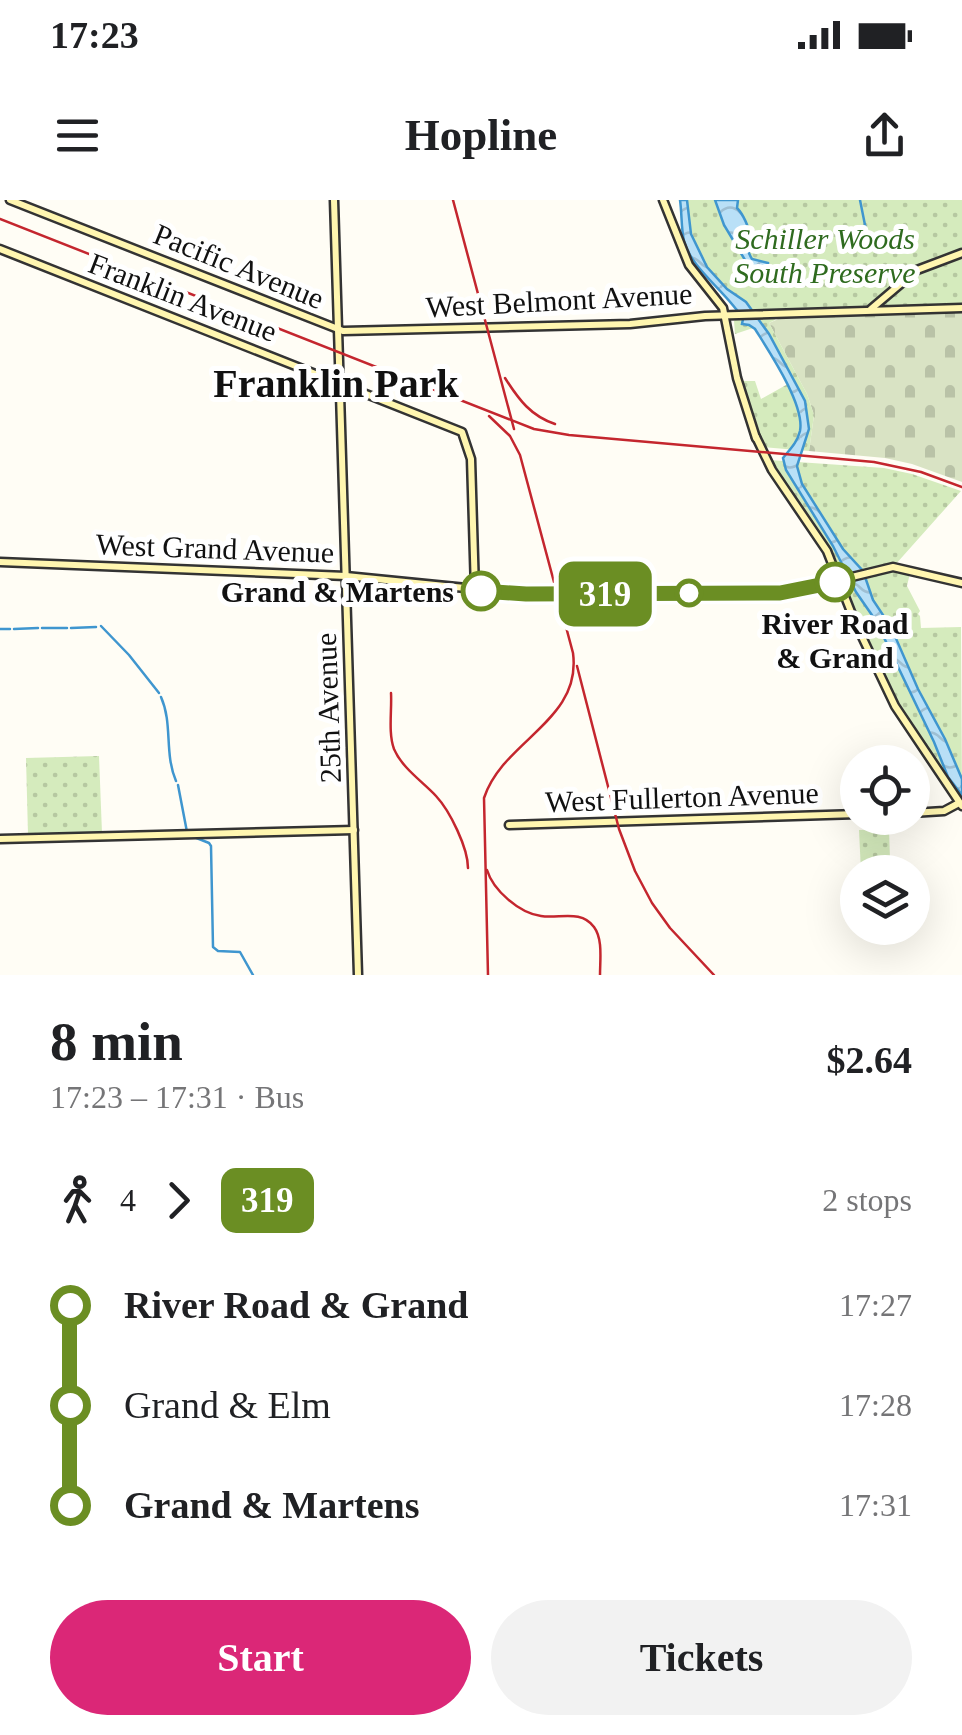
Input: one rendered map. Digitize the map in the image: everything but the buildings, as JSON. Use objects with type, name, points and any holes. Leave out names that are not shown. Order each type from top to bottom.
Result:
[{"type":"main road","name":"Pacific Avenue","points":[[10,200],[339,330]]},
{"type":"main road","name":"25th Avenue","points":[[334,200],[358,975]]},
{"type":"main road","points":[[663,200],[688,260],[721,298],[740,382],[766,461],[823,545],[895,706],[961,802],[944,811],[930,812]]},
{"type":"main road","name":"Franklin Avenue","points":[[0,250],[462,432],[471,459],[476,590]]},
{"type":"main road","points":[[869,311],[921,268],[962,252]]},
{"type":"main road","name":"West Belmont Avenue","points":[[339,330],[639,324],[727,315],[962,308]]},
{"type":"main road","name":"West Grand Avenue","points":[[0,562],[346,576],[526,594],[780,593],[896,568],[962,583]]},
{"type":"main road","name":"West Fullerton Avenue","points":[[508,826],[840,815]]},
{"type":"main road","points":[[0,839],[354,830]]},
{"type":"green space","name":"Schiller Woods South Preserve","points":[[687,200],[962,200],[962,250],[914,268],[865,308],[750,309],[717,279],[702,259],[693,237]]},
{"type":"green space","points":[[962,255],[962,306],[878,307],[916,273]]},
{"type":"green space","points":[[962,312],[962,482],[885,458],[809,451],[814,415],[769,323],[783,317]]},
{"type":"green space","points":[[774,317],[769,323],[814,415],[809,451],[762,447],[748,407],[742,381],[755,381],[761,399],[795,380],[762,325],[735,334],[736,319]]},
{"type":"green space","points":[[769,460],[884,468],[961,491],[895,565],[844,575]]},
{"type":"green space","points":[[888,569],[910,573],[907,586],[920,611],[921,628],[961,627],[962,797],[930,756],[930,745],[923,745],[894,697],[867,643],[845,586],[848,581]]},
{"type":"green space","points":[[99,756],[102,833],[28,834],[26,758]]},
{"type":"green space","points":[[859,835],[889,835],[890,855],[860,855]]},
{"type":"water","points":[[680,200],[687,200],[691,234],[707,267],[727,289],[746,302],[769,334],[805,401],[809,429],[797,466],[802,484],[843,549],[863,571],[873,600],[891,627],[945,739],[962,779],[962,795],[948,777],[876,621],[786,470],[783,458],[800,431],[792,394],[755,329],[742,324],[736,309],[688,251]]},
{"type":"water","points":[[715,200],[738,200],[737,208],[749,232],[750,255],[768,263],[768,268],[748,265],[724,225]]},
{"type":"waterway","points":[[860,200],[866,230]]},
{"type":"waterway","points":[[737,281],[739,277]]},
{"type":"waterway","points":[[101,626],[159,693]]},
{"type":"waterway","points":[[71,628],[96,627]]},
{"type":"waterway","points":[[14,629],[38,628]]},
{"type":"waterway","points":[[42,628],[67,628]]},
{"type":"waterway","points":[[0,629],[10,629]]},
{"type":"waterway","points":[[161,697],[176,781]]},
{"type":"waterway","points":[[178,785],[187,832]]},
{"type":"waterway","points":[[194,837],[211,846],[213,947],[218,951],[240,952],[253,975]]},
{"type":"railway","points":[[453,200],[514,429]]},
{"type":"railway","points":[[0,219],[534,429],[874,462],[921,472],[962,487]]},
{"type":"railway","points":[[505,378],[526,406],[555,424]]},
{"type":"railway","points":[[488,975],[484,798],[507,760],[554,713],[573,676],[573,653],[520,455],[510,436],[489,416]]},
{"type":"railway","points":[[577,666],[619,829],[635,871],[670,928],[714,975]]},
{"type":"railway","points":[[391,693],[394,749],[447,811],[462,840],[468,868]]},
{"type":"railway","points":[[487,870],[501,893],[524,910],[541,916],[576,916],[589,921],[599,937],[600,975]]},
{"type":"bus line","name":"319","points":[[481,591],[780,593],[835,582]]},
{"type":"place","name":"River Road & Grand","points":[[835,582]]},
{"type":"place","name":"Grand & Martens","points":[[481,591]]},
{"type":"district","name":"Franklin Park","points":[[336,383]]}]
